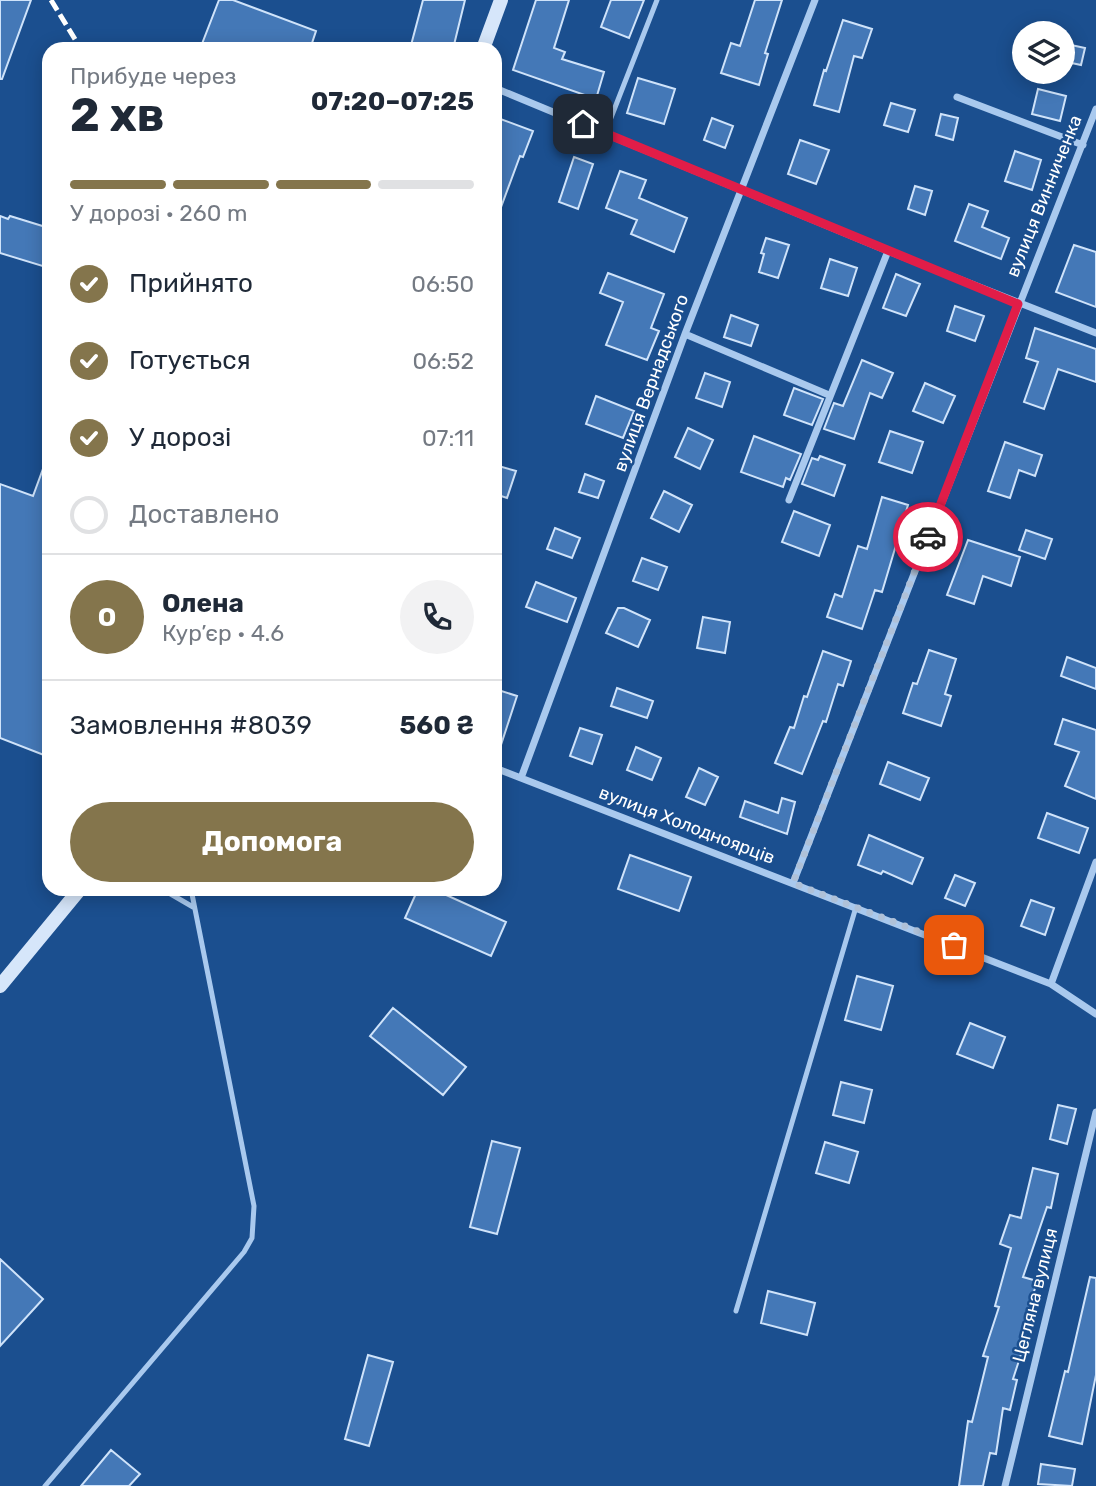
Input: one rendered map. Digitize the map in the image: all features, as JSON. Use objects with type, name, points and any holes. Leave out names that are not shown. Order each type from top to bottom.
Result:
[{"type":"street","points":[[486,42],[501,0]]},
{"type":"street","name":"вулиця Вернадського","points":[[521,778],[685,334],[815,0]]},
{"type":"street","points":[[502,91],[1018,304],[1096,333]]},
{"type":"street","points":[[957,97],[1083,145]]},
{"type":"street","name":"вулиця Винниченка","points":[[793,883],[1096,109]]},
{"type":"street","points":[[789,500],[888,251]]},
{"type":"street","points":[[685,334],[830,395]]},
{"type":"street","name":"вулиця Холодноярців","points":[[502,771],[1051,984],[1096,1014]]},
{"type":"street","points":[[1051,984],[1096,862]]},
{"type":"street","points":[[0,986],[74,896]]},
{"type":"street","name":"Цегляна вулиця","points":[[1005,1486],[1096,1112]]},
{"type":"lane","points":[[605,134],[657,0]]},
{"type":"lane","points":[[174,896],[193,907]]},
{"type":"lane","points":[[45,1486],[244,1252],[252,1238],[254,1206],[192,896]]},
{"type":"lane","points":[[736,1311],[856,907]]},
{"type":"building","points":[[0,0],[31,0],[2,79],[0,79]]},
{"type":"building","points":[[219,0],[233,0],[316,31],[312,42],[203,42]]},
{"type":"building","points":[[423,0],[465,0],[455,42],[412,42]]},
{"type":"building","points":[[536,0],[569,0],[554,48],[565,52],[562,59],[604,72],[596,99],[513,70]]},
{"type":"building","points":[[611,0],[644,0],[629,38],[601,27]]},
{"type":"building","points":[[755,0],[782,0],[765,53],[768,54],[759,85],[721,73],[731,43],[740,46]]},
{"type":"building","points":[[843,20],[872,29],[862,58],[854,56],[839,112],[814,105]]},
{"type":"building","points":[[1075,46],[1085,48],[1081,65],[1075,64]]},
{"type":"building","points":[[638,78],[675,89],[664,124],[627,113]]},
{"type":"building","points":[[1038,89],[1066,96],[1060,121],[1032,114]]},
{"type":"building","points":[[891,103],[915,110],[908,132],[884,125]]},
{"type":"building","points":[[941,114],[958,118],[953,140],[936,135]]},
{"type":"building","points":[[712,118],[733,126],[725,148],[704,140]]},
{"type":"building","points":[[502,120],[533,131],[523,157],[520,156],[502,205]]},
{"type":"building","points":[[800,140],[829,150],[816,184],[788,174]]},
{"type":"building","points":[[1015,151],[1041,160],[1032,190],[1005,181]]},
{"type":"building","points":[[574,157],[593,164],[578,209],[559,202]]},
{"type":"building","points":[[620,171],[646,180],[639,198],[687,218],[674,252],[631,234],[637,220],[606,208]]},
{"type":"building","points":[[915,186],[932,191],[925,215],[908,209]]},
{"type":"building","points":[[969,204],[988,211],[982,227],[1009,238],[1001,259],[955,241]]},
{"type":"building","points":[[0,216],[8,219],[10,216],[42,226],[42,266],[0,253]]},
{"type":"building","points":[[766,238],[789,245],[778,278],[759,272]]},
{"type":"building","points":[[1074,245],[1096,252],[1096,307],[1056,292]]},
{"type":"building","points":[[830,259],[857,268],[848,296],[821,288]]},
{"type":"building","points":[[608,273],[664,294],[651,328],[659,331],[647,360],[606,345],[623,302],[600,293]]},
{"type":"building","points":[[896,274],[920,284],[906,316],[883,308]]},
{"type":"building","points":[[955,306],[984,316],[975,341],[947,331]]},
{"type":"building","points":[[731,315],[758,325],[751,346],[724,337]]},
{"type":"building","points":[[1035,328],[1096,349],[1096,382],[1058,369],[1044,409],[1024,402],[1038,362],[1026,358]]},
{"type":"building","points":[[862,360],[893,373],[882,398],[870,393],[854,439],[824,429],[834,403],[843,406]]},
{"type":"building","points":[[705,373],[730,382],[722,407],[696,398]]},
{"type":"building","points":[[925,383],[955,396],[943,423],[913,411]]},
{"type":"building","points":[[794,388],[823,399],[812,425],[784,415]]},
{"type":"building","points":[[596,396],[634,411],[623,438],[586,424]]},
{"type":"building","points":[[688,428],[713,440],[700,469],[675,457]]},
{"type":"building","points":[[890,431],[923,442],[912,473],[879,462]]},
{"type":"building","points":[[754,436],[801,454],[790,480],[786,478],[783,487],[741,472]]},
{"type":"building","points":[[1005,442],[1042,455],[1035,476],[1019,470],[1010,498],[988,491]]},
{"type":"building","points":[[820,456],[845,465],[834,496],[802,484],[812,458],[818,460]]},
{"type":"building","points":[[502,467],[516,471],[507,498],[502,496]]},
{"type":"building","points":[[42,472],[42,754],[0,738],[0,484],[33,496]]},
{"type":"building","points":[[585,474],[604,481],[598,498],[579,492]]},
{"type":"building","points":[[664,491],[692,505],[679,532],[651,518]]},
{"type":"building","points":[[882,497],[908,505],[882,592],[875,590],[862,629],[827,617],[835,594],[842,597],[858,546],[867,549]]},
{"type":"building","points":[[794,511],[830,525],[819,556],[782,542]]},
{"type":"building","points":[[555,528],[580,538],[572,558],[547,549]]},
{"type":"building","points":[[1026,530],[1052,539],[1045,559],[1019,550]]},
{"type":"building","points":[[968,540],[1020,557],[1011,586],[983,576],[974,604],[947,595]]},
{"type":"building","points":[[642,558],[667,567],[658,590],[633,581]]},
{"type":"building","points":[[536,582],[576,598],[567,622],[526,607]]},
{"type":"building","points":[[618,608],[624,608],[650,620],[638,647],[606,633]]},
{"type":"building","points":[[703,617],[730,622],[725,653],[697,648]]},
{"type":"building","points":[[929,650],[956,659],[945,694],[951,696],[941,726],[903,713],[913,683],[917,684]]},
{"type":"building","points":[[823,651],[851,661],[843,686],[838,684],[826,722],[823,721],[802,774],[775,763],[790,727],[794,728]]},
{"type":"building","points":[[1067,657],[1096,668],[1096,689],[1061,676]]},
{"type":"building","points":[[617,688],[653,701],[647,718],[611,706]]},
{"type":"building","points":[[502,691],[517,696],[502,742]]},
{"type":"building","points":[[1063,719],[1096,730],[1096,799],[1065,786],[1079,752],[1055,744]]},
{"type":"building","points":[[580,728],[602,735],[592,764],[570,756]]},
{"type":"building","points":[[636,747],[661,758],[652,780],[627,770]]},
{"type":"building","points":[[888,762],[929,778],[920,800],[880,784]]},
{"type":"building","points":[[699,768],[718,777],[705,805],[686,797]]},
{"type":"building","points":[[782,798],[795,802],[787,834],[740,817],[745,801],[778,813]]},
{"type":"building","points":[[1047,813],[1088,828],[1079,853],[1038,838]]},
{"type":"building","points":[[869,835],[923,858],[912,884],[883,871],[881,874],[858,865]]},
{"type":"building","points":[[630,855],[691,877],[679,911],[618,889]]},
{"type":"building","points":[[955,875],[975,883],[965,906],[945,898]]},
{"type":"building","points":[[415,896],[448,896],[506,922],[491,956],[405,918]]},
{"type":"building","points":[[1031,900],[1054,908],[1045,935],[1021,926]]},
{"type":"building","points":[[857,976],[893,986],[881,1030],[845,1020]]},
{"type":"building","points":[[393,1008],[466,1067],[443,1095],[370,1036]]},
{"type":"building","points":[[970,1023],[1005,1037],[993,1068],[957,1054]]},
{"type":"building","points":[[841,1082],[872,1090],[864,1123],[833,1115]]},
{"type":"building","points":[[1058,1105],[1076,1109],[1067,1144],[1050,1139]]},
{"type":"building","points":[[492,1141],[520,1148],[497,1234],[470,1227]]},
{"type":"building","points":[[825,1142],[858,1152],[849,1183],[816,1173]]},
{"type":"building","points":[[1033,1168],[1058,1174],[1051,1208],[1047,1207],[1023,1277],[1037,1281],[1022,1334],[1027,1336],[1013,1379],[1017,1380],[1010,1410],[1003,1408],[996,1454],[990,1453],[983,1486],[959,1486],[968,1421],[972,1422],[988,1357],[983,1356],[999,1307],[995,1306],[1011,1248],[1000,1244],[1010,1215],[1021,1218]]},
{"type":"building","points":[[0,1259],[43,1299],[0,1346]]},
{"type":"building","points":[[1090,1277],[1096,1278],[1096,1375],[1082,1444],[1049,1436],[1065,1371],[1068,1372]]},
{"type":"building","points":[[768,1291],[815,1303],[807,1335],[761,1323]]},
{"type":"building","points":[[368,1355],[393,1362],[369,1446],[345,1439]]},
{"type":"building","points":[[111,1450],[140,1474],[129,1486],[81,1486]]},
{"type":"building","points":[[1041,1464],[1075,1469],[1072,1486],[1038,1484]]},
{"type":"railway","points":[[51,0],[77,42]]},
{"type":"way so far","points":[[928,537],[793,883],[954,945]]},
{"type":"route","points":[[583,124],[1018,304],[928,537]]}]
